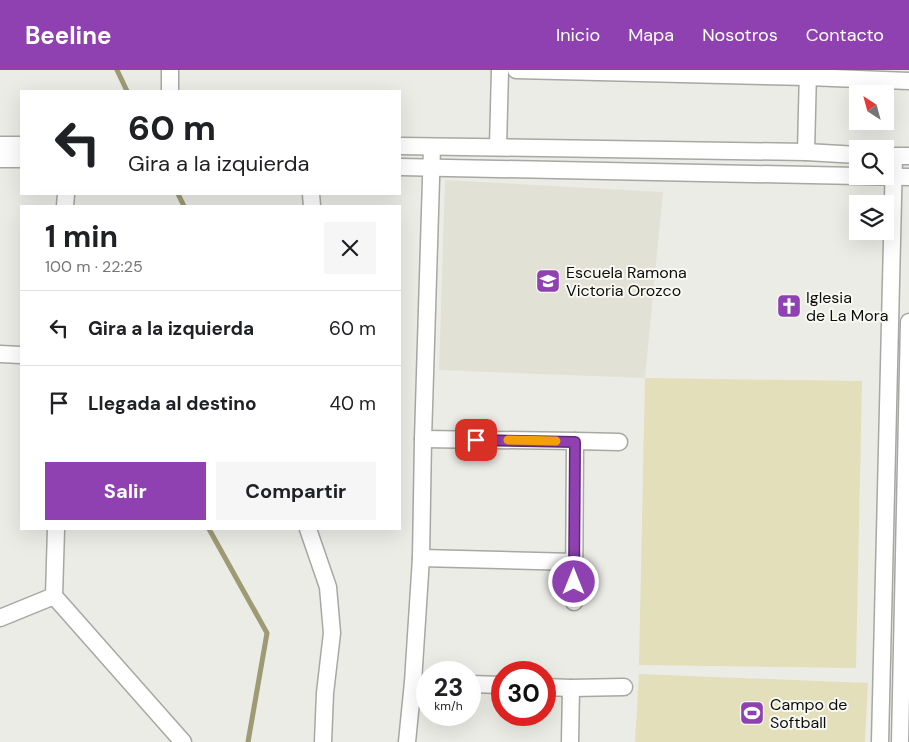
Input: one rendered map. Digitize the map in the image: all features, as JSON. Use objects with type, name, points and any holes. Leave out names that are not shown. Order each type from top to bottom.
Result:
[{"type":"street","points":[[170,70],[170,90]]},
{"type":"street","points":[[498,147],[500,70]]},
{"type":"street","points":[[516,70],[808,74],[909,81]]},
{"type":"street","points":[[806,152],[808,74]]},
{"type":"street","points":[[0,145],[20,145]]},
{"type":"street","points":[[401,146],[806,152],[849,154]]},
{"type":"street","points":[[420,661],[422,439],[432,147]]},
{"type":"street","points":[[880,742],[885,490],[901,177],[896,156]]},
{"type":"street","points":[[0,159],[20,160]]},
{"type":"street","points":[[401,167],[849,176]]},
{"type":"street","points":[[900,742],[905,682],[909,322]]},
{"type":"street","points":[[0,354],[20,355]]},
{"type":"street","points":[[422,439],[619,442]]},
{"type":"street","points":[[574,602],[575,442]]},
{"type":"street","points":[[885,490],[907,490]]},
{"type":"street","points":[[885,508],[907,508]]},
{"type":"street","points":[[56,530],[54,596],[183,742]]},
{"type":"street","points":[[308,530],[328,587],[332,633],[324,694],[323,742]]},
{"type":"street","points":[[421,558],[574,562]]},
{"type":"street","points":[[0,618],[54,596]]},
{"type":"street","points":[[556,687],[624,687]]},
{"type":"street","points":[[570,742],[571,688]]},
{"type":"street","points":[[408,742],[416,702]]},
{"type":"shaded area","name":"Escuela Ramona Victoria Orozco","points":[[445,180],[663,192],[645,378],[439,370]]},
{"type":"shaded area","points":[[645,378],[862,381],[856,668],[639,665]]},
{"type":"shaded area","name":"Campo de Softball","points":[[639,674],[868,683],[865,742],[635,742]]},
{"type":"waterway","points":[[117,70],[127,90]]},
{"type":"waterway","points":[[178,195],[184,205]]},
{"type":"waterway","points":[[210,530],[267,633],[248,742]]},
{"type":"slow traffic","points":[[508,440],[556,441]]},
{"type":"place","name":"Escuela Ramona Victoria Orozco","points":[[548,281]]},
{"type":"place","name":"Iglesia de La Mora","points":[[789,306]]},
{"type":"place","name":"Campo de Softball","points":[[752,713]]},
{"type":"route","points":[[476,440],[575,442],[574,582]]}]
